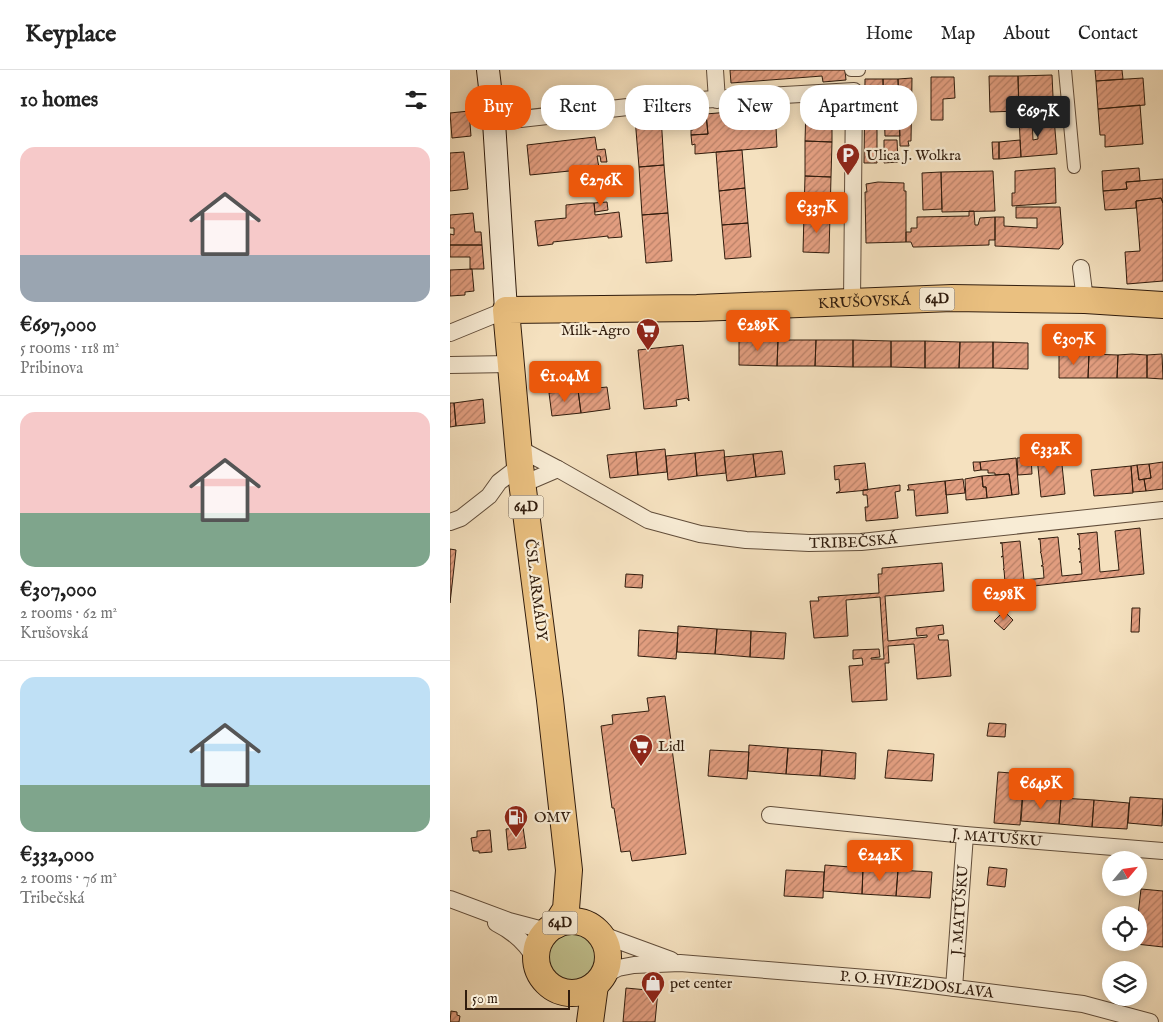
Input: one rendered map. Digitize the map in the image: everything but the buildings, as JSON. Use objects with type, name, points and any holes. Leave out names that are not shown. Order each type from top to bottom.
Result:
[{"type":"main road","name":"ČSL. ARMÁDY","points":[[488,70],[490,85]]},
{"type":"main road","name":"ČSL. ARMÁDY","points":[[495,130],[510,364],[569,870],[566,909],[551,928]]},
{"type":"main road","name":"KRUŠOVSKÁ","points":[[506,310],[697,308],[952,298],[1085,300],[1163,304]]},
{"type":"main road","name":"ČSL. ARMÁDY","points":[[569,870],[595,931]]},
{"type":"main road","name":"64D","points":[[536,961],[538,945],[551,928],[574,921],[583,923],[595,931],[605,944],[608,954],[607,965],[599,980],[590,1022]]},
{"type":"main road","points":[[536,961],[543,977],[552,987],[560,991],[578,992],[599,980]]},
{"type":"main road","points":[[560,991],[573,1008],[580,1022]]},
{"type":"street","points":[[715,70],[718,100]]},
{"type":"street","points":[[851,70],[859,70]]},
{"type":"street","points":[[1065,70],[1074,167]]},
{"type":"street","points":[[531,117],[681,101],[854,91],[852,302]]},
{"type":"street","points":[[1081,268],[1085,300]]},
{"type":"street","points":[[450,333],[506,310]]},
{"type":"street","points":[[450,365],[510,364]]},
{"type":"street","points":[[450,522],[461,518],[489,496],[499,482],[521,466],[558,469]]},
{"type":"street","name":"TRIBEČSKÁ","points":[[521,466],[558,469],[648,520],[700,534],[746,540],[809,543],[861,542],[1158,511]]},
{"type":"street","name":"J. MATUŠKU","points":[[770,815],[965,835],[1163,851]]},
{"type":"street","name":"J. MATÚŠKU","points":[[954,988],[965,835]]},
{"type":"street","points":[[450,899],[509,921],[551,928]]},
{"type":"street","points":[[468,906],[507,929],[529,947],[536,961]]},
{"type":"street","name":"P. O. HVIEZDOSLAVA","points":[[595,931],[680,963]]},
{"type":"street","name":"P. O. HVIEZDOSLAVA","points":[[599,980],[618,968],[634,965],[680,963],[890,980],[1082,1004],[1150,1022]]},
{"type":"green space","points":[[572,932],[581,934],[592,943],[597,957],[595,966],[586,977],[572,982],[563,980],[552,971],[547,957],[549,948],[558,937]]},
{"type":"place","name":"Ulica J. Wolkra","points":[[848,176]]},
{"type":"place","name":"Milk-Agro","points":[[648,351]]},
{"type":"place","name":"Lidl","points":[[641,767]]},
{"type":"place","name":"OMV","points":[[516,838]]},
{"type":"place","name":"pet center","points":[[653,1004]]}]
